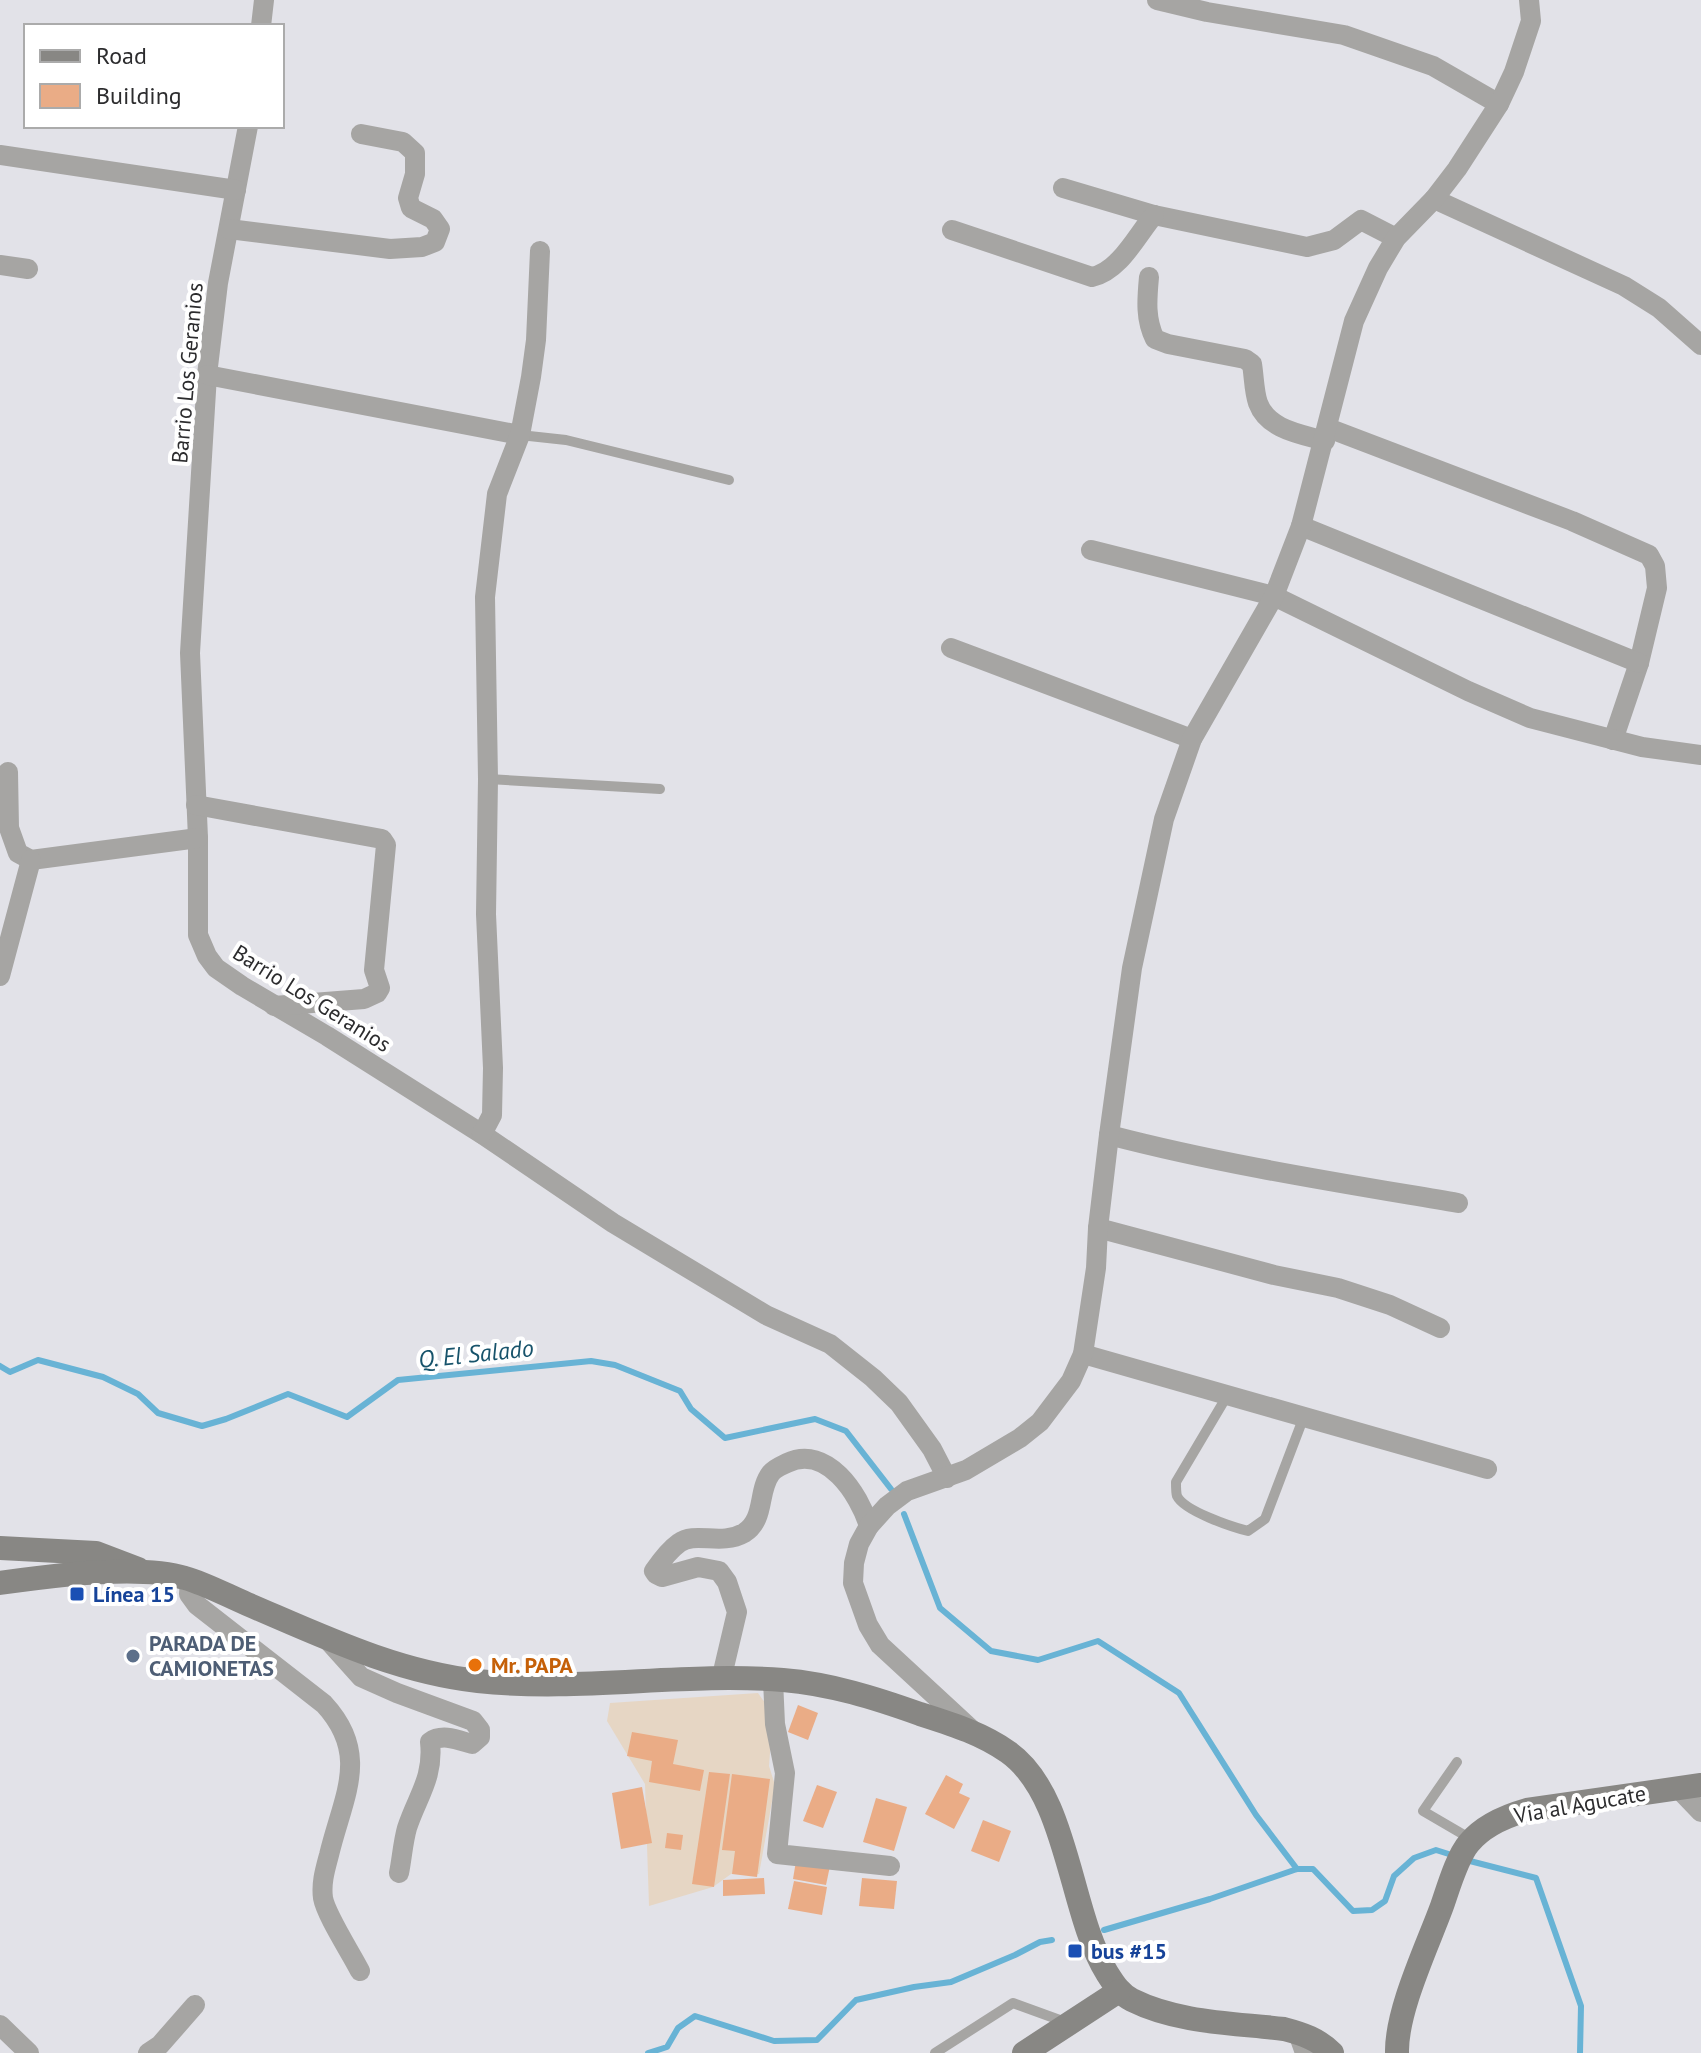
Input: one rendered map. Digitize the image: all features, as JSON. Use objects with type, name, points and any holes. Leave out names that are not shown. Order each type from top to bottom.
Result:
[{"type":"main road","points":[[0,1548],[96,1553],[112,1557],[144,1571],[190,1580],[375,1658],[476,1681],[553,1686],[773,1680],[843,1689],[974,1732],[1010,1754],[1039,1789],[1058,1829],[1099,1960],[1119,1991],[1128,1999],[1152,2009],[1302,2043],[1324,2045],[1332,2053]]},
{"type":"main road","points":[[0,1583],[144,1571]]},
{"type":"main road","name":"Via al Agucate","points":[[1470,1842],[1505,1816],[1527,1810],[1690,1787]]},
{"type":"main road","points":[[1397,2053],[1396,2040],[1410,1992],[1451,1881],[1470,1842]]},
{"type":"main road","points":[[1024,2053],[1119,1991]]},
{"type":"street","points":[[261,24],[264,0]]},
{"type":"street","points":[[1157,0],[1207,12],[1344,35],[1433,66],[1499,104]]},
{"type":"street","points":[[974,1732],[880,1645],[868,1625],[853,1583],[859,1544],[869,1526],[887,1506],[907,1491],[947,1478],[977,1463],[1040,1422],[1071,1381],[1083,1354],[1132,968],[1164,819],[1192,739],[1274,596],[1301,526],[1354,321],[1378,268],[1396,238],[1434,199],[1499,104],[1514,72],[1531,21],[1529,0]]},
{"type":"street","name":"Barrio Los Geranios","points":[[248,128],[218,283],[207,375],[190,653],[198,838],[198,935],[207,956],[216,968],[482,1134],[613,1223],[766,1315],[830,1344],[899,1403],[932,1449],[947,1478]]},
{"type":"street","points":[[229,229],[390,249],[422,247],[435,242],[440,229],[433,219],[411,208],[408,198],[415,174],[415,153],[403,142],[361,134]]},
{"type":"street","points":[[0,155],[236,190]]},
{"type":"street","points":[[1063,188],[1154,215],[1307,247],[1334,240],[1361,220],[1396,238]]},
{"type":"street","points":[[1434,199],[1624,286],[1659,308],[1701,345]]},
{"type":"street","points":[[952,230],[1092,277],[1111,268],[1154,215]]},
{"type":"street","points":[[482,1134],[492,1115],[493,1068],[486,914],[488,779],[485,597],[497,494],[520,435],[536,340],[540,251]]},
{"type":"street","points":[[0,265],[28,269]]},
{"type":"street","points":[[1149,277],[1149,326],[1155,339],[1245,359],[1252,364],[1259,404],[1268,418],[1280,428],[1326,434],[1572,521],[1649,555],[1655,566],[1657,588],[1639,663],[1613,740]]},
{"type":"street","points":[[207,375],[520,435]]},
{"type":"street","points":[[1301,526],[1639,663]]},
{"type":"street","points":[[1091,550],[1274,596],[1530,718],[1642,747],[1701,755]]},
{"type":"street","points":[[951,648],[1192,739]]},
{"type":"street","points":[[8,772],[9,828],[18,853],[31,860],[198,838]]},
{"type":"street","points":[[196,805],[382,839],[386,845],[374,970],[380,988],[377,993],[364,999],[274,1006]]},
{"type":"street","points":[[0,976],[31,860]]},
{"type":"street","points":[[1109,1135],[1302,1177],[1458,1203]]},
{"type":"street","points":[[1098,1228],[1251,1269],[1338,1288],[1390,1305],[1440,1328]]},
{"type":"street","points":[[1083,1354],[1487,1469]]},
{"type":"street","points":[[721,1680],[737,1612],[727,1582],[719,1571],[698,1567],[662,1577],[654,1571],[665,1556],[681,1541],[693,1538],[720,1541],[740,1535],[752,1527],[760,1508],[764,1483],[773,1469],[796,1459],[823,1463],[843,1479],[863,1507],[869,1526]]},
{"type":"street","points":[[190,1580],[189,1594],[197,1605],[324,1704],[340,1721],[351,1752],[352,1774],[323,1881],[324,1902],[360,1971]]},
{"type":"street","points":[[326,1638],[361,1677],[473,1721],[480,1730],[480,1737],[472,1744],[447,1738],[434,1738],[430,1742],[430,1767],[425,1790],[413,1810],[406,1832],[399,1873]]},
{"type":"street","points":[[773,1680],[775,1724],[786,1787],[777,1854],[890,1866]]},
{"type":"street","points":[[1690,1787],[1701,1812]]},
{"type":"street","points":[[148,2053],[160,2045],[195,2005]]},
{"type":"street","points":[[0,2025],[29,2053]]},
{"type":"lane","points":[[520,435],[566,440],[729,480]]},
{"type":"lane","points":[[488,779],[660,789]]},
{"type":"lane","points":[[1227,1396],[1176,1482],[1176,1494],[1184,1504],[1233,1527],[1248,1531],[1265,1519],[1303,1419]]},
{"type":"lane","points":[[1457,1762],[1423,1811],[1470,1842]]},
{"type":"lane","points":[[935,2053],[1013,2003],[1070,2023]]},
{"type":"shaded area","points":[[758,1693],[773,1714],[769,1766],[775,1785],[759,1874],[731,1874],[713,1887],[649,1906],[645,1784],[607,1721],[610,1703]]},
{"type":"building","points":[[798,1705],[818,1713],[808,1740],[788,1732]]},
{"type":"building","points":[[632,1732],[678,1740],[673,1764],[704,1770],[700,1791],[649,1782],[652,1761],[627,1756]]},
{"type":"building","points":[[709,1772],[730,1774],[714,1887],[692,1884]]},
{"type":"building","points":[[732,1774],[770,1779],[757,1877],[732,1874],[735,1851],[722,1850]]},
{"type":"building","points":[[946,1775],[963,1784],[959,1793],[970,1798],[954,1829],[925,1814]]},
{"type":"building","points":[[817,1785],[837,1792],[823,1828],[803,1821]]},
{"type":"building","points":[[642,1787],[652,1843],[621,1849],[612,1793]]},
{"type":"building","points":[[876,1798],[907,1807],[894,1851],[863,1842]]},
{"type":"building","points":[[983,1820],[1011,1831],[999,1862],[971,1851]]},
{"type":"building","points":[[667,1833],[683,1835],[681,1850],[665,1848]]},
{"type":"building","points":[[796,1861],[830,1866],[826,1885],[793,1879]]},
{"type":"building","points":[[764,1878],[765,1894],[723,1896],[723,1880]]},
{"type":"building","points":[[862,1878],[897,1881],[894,1909],[859,1906]]},
{"type":"building","points":[[794,1881],[827,1887],[822,1915],[788,1909]]},
{"type":"waterway","name":"Q. El Salado","points":[[0,1366],[10,1372],[38,1360],[103,1377],[138,1394],[158,1413],[202,1426],[288,1394],[347,1417],[398,1380],[591,1361],[615,1365],[680,1391],[691,1409],[725,1438],[815,1419],[846,1431],[891,1489]]},
{"type":"waterway","points":[[904,1514],[940,1608],[991,1651],[1038,1660],[1098,1641],[1179,1693],[1256,1815],[1297,1869]]},
{"type":"waterway","points":[[1104,1930],[1297,1869],[1313,1869],[1353,1911],[1372,1910],[1385,1901],[1394,1876],[1414,1858],[1436,1850],[1455,1856]]},
{"type":"waterway","points":[[1466,1860],[1536,1878],[1581,2006],[1580,2053]]},
{"type":"waterway","points":[[648,2053],[667,2047],[678,2028],[695,2016],[774,2041],[817,2040],[856,2000],[951,1982],[1040,1942],[1052,1940]]},
{"type":"place","name":"Línea 15","points":[[77,1594]]},
{"type":"place","name":"PARADA DE CAMIONETAS","points":[[133,1656]]},
{"type":"place","name":"Mr. PAPA","points":[[475,1665]]},
{"type":"place","name":"bus #15","points":[[1075,1951]]}]
